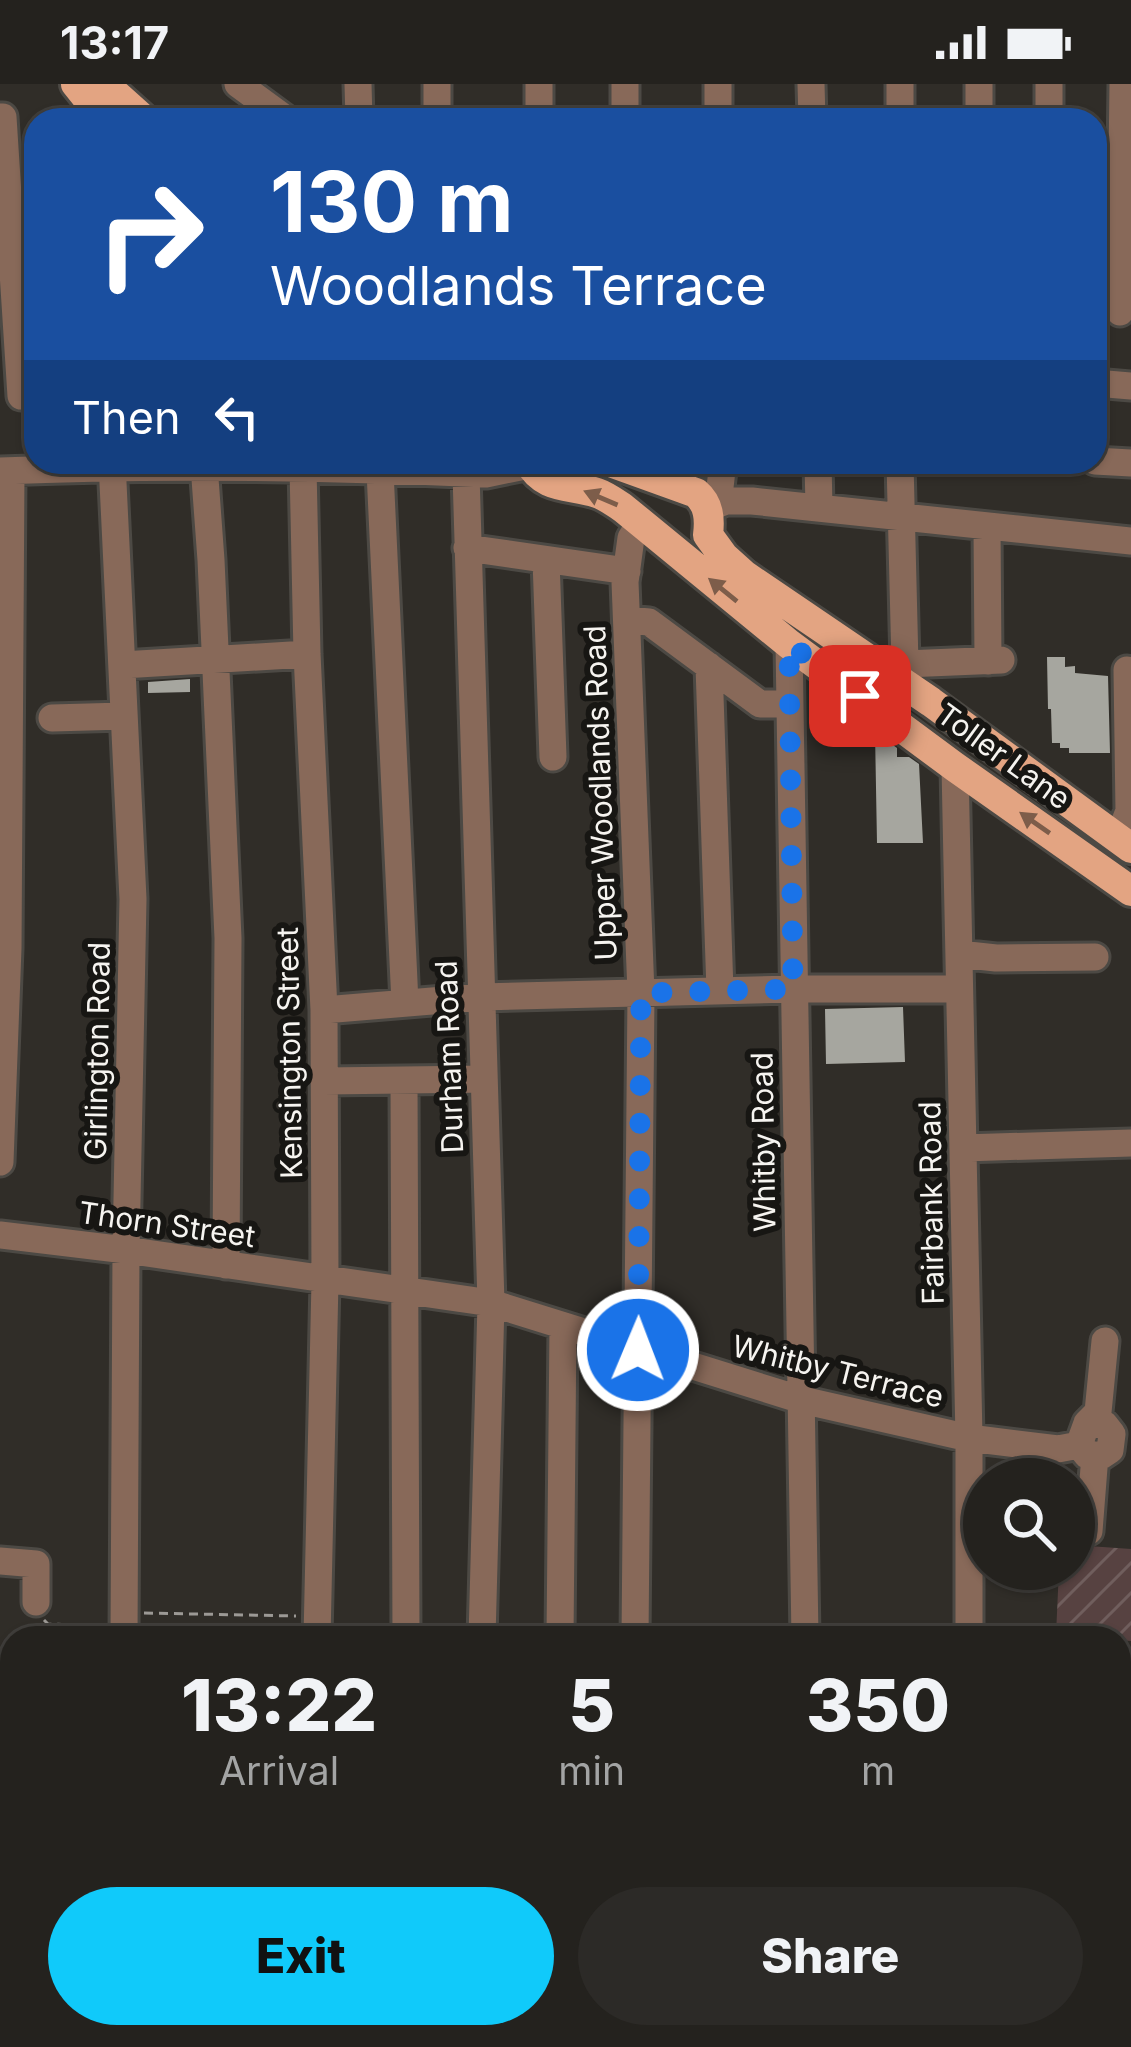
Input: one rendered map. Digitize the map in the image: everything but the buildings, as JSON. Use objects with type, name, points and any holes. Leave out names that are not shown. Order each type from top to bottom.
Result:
[{"type":"main road","points":[[76,84],[113,108]]},
{"type":"main road","name":"Toller Lane","points":[[535,474],[551,484],[605,496],[666,544],[798,631],[902,671],[973,733],[1124,844]]},
{"type":"main road","name":"Toller Lane","points":[[648,474],[701,496],[733,566],[798,631],[956,767],[1131,891]]},
{"type":"main road","points":[[666,544],[690,548],[701,544],[711,516]]},
{"type":"main road","points":[[956,767],[973,733]]},
{"type":"main road","points":[[1099,868],[1124,844]]},
{"type":"street","points":[[238,84],[271,108]]},
{"type":"street","points":[[1115,312],[1123,84]]},
{"type":"street","points":[[0,117],[19,396]]},
{"type":"street","points":[[0,1162],[8,949],[5,471]]},
{"type":"street","name":"Girlington Road","points":[[112,474],[133,899],[124,1626]]},
{"type":"street","points":[[205,474],[228,938],[226,1265]]},
{"type":"street","name":"Kensington Street","points":[[303,474],[325,1082],[317,1626]]},
{"type":"street","points":[[380,474],[405,1003]]},
{"type":"street","name":"Durham Road","points":[[466,474],[491,1303],[482,1626]]},
{"type":"street","points":[[711,516],[720,474]]},
{"type":"street","points":[[818,474],[819,508]]},
{"type":"street","points":[[900,474],[902,671],[995,660],[987,526]]},
{"type":"street","points":[[711,516],[737,500],[1131,541]]},
{"type":"street","name":"Upper Woodlands Road","points":[[635,1626],[641,993],[627,571],[631,538],[640,524]]},
{"type":"street","points":[[467,548],[627,571]]},
{"type":"street","points":[[546,560],[553,757]]},
{"type":"street","points":[[627,620],[649,622],[760,704],[789,704]]},
{"type":"street","name":"Whitby Road","points":[[798,631],[789,704],[805,1626]]},
{"type":"street","points":[[122,665],[307,654]]},
{"type":"street","points":[[709,666],[720,991]]},
{"type":"street","points":[[1124,844],[1130,758],[1127,670]]},
{"type":"street","points":[[52,718],[124,716]]},
{"type":"street","name":"Fairbank Road","points":[[956,767],[969,1626]]},
{"type":"street","points":[[959,954],[1095,956]]},
{"type":"street","points":[[324,1010],[480,997],[959,989]]},
{"type":"street","points":[[325,1082],[483,1079]]},
{"type":"street","points":[[404,1080],[406,1626]]},
{"type":"street","points":[[963,1148],[1131,1143]]},
{"type":"street","name":"Thorn Street","points":[[0,1235],[325,1281]]},
{"type":"street","name":"Whitby Terrace","points":[[325,1281],[491,1303],[802,1400],[969,1438],[1080,1443]]},
{"type":"street","points":[[560,1626],[563,1326]]},
{"type":"street","points":[[1082,1458],[1080,1443],[1098,1412],[1106,1341]]},
{"type":"street","points":[[0,1562],[36,1564],[36,1602]]},
{"type":"path","points":[[36,1602],[48,1624],[124,1626]]},
{"type":"shaded area","points":[[1095,1546],[1131,1549],[1131,1626],[1056,1626],[1058,1590],[1095,1590]]},
{"type":"route","points":[[638,1350],[641,993],[793,989],[789,644],[860,696]]}]
